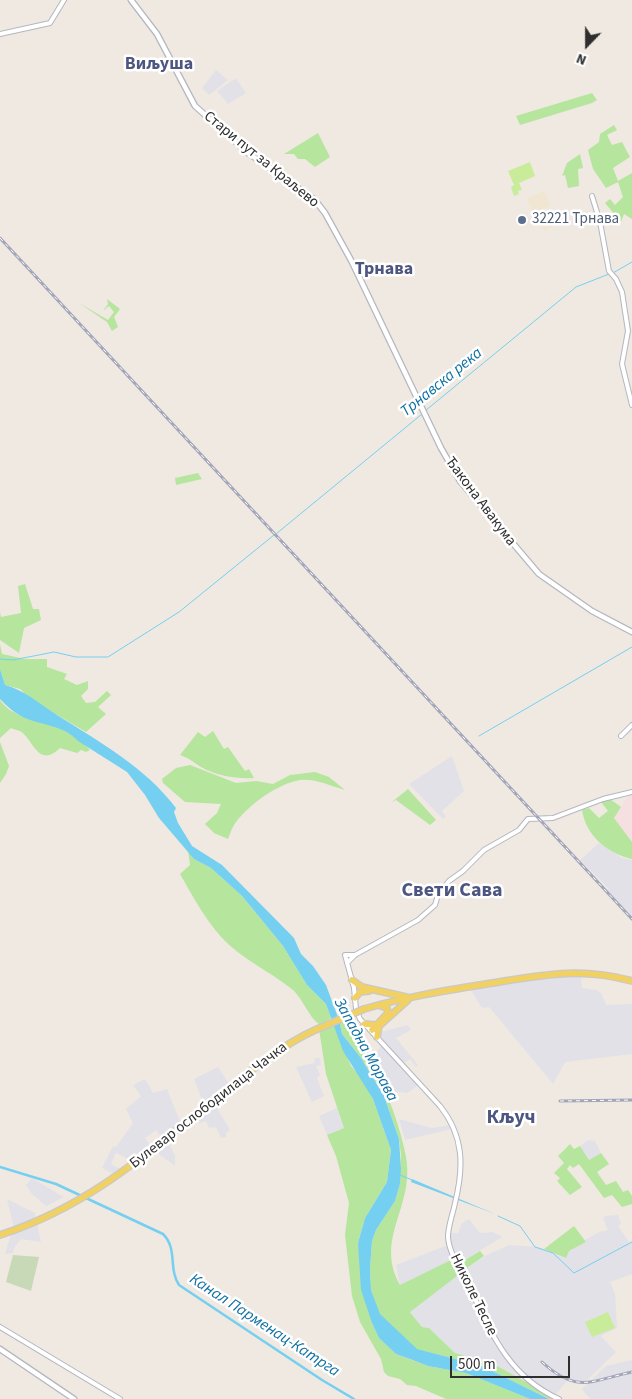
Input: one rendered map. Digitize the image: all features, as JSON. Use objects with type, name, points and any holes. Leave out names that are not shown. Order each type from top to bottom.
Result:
[{"type":"main road","name":"Стари пут за Краљево","points":[[131,0],[158,34],[195,106],[243,149],[314,199],[333,226],[357,272]]},
{"type":"main road","name":"Ђакона Авакума","points":[[357,272],[423,413],[460,481],[535,571],[592,610],[632,632]]},
{"type":"main road","name":"Булевар ослободилаца Чачка","points":[[0,1235],[42,1220],[86,1198],[130,1168],[258,1064],[315,1030],[364,1010],[412,998],[499,982],[510,986],[514,979],[555,973],[579,972],[632,981]]},
{"type":"main road","points":[[499,982],[503,973]]},
{"type":"main road","points":[[352,980],[362,989],[383,995],[383,1001],[376,1006]]},
{"type":"main road","points":[[354,989],[412,998]]},
{"type":"main road","points":[[355,998],[362,989]]},
{"type":"main road","points":[[375,1028],[412,998]]},
{"type":"main road","points":[[375,1028],[388,1012],[386,1006],[376,1006]]},
{"type":"main road","points":[[362,1022],[375,1028],[378,1037]]},
{"type":"main road","points":[[0,1349],[74,1399]]},
{"type":"street","points":[[0,34],[50,23],[63,1]]},
{"type":"street","points":[[592,196],[600,222],[610,274],[616,279],[622,292],[628,331],[622,364],[632,405]]},
{"type":"street","points":[[621,736],[632,725]]},
{"type":"street","points":[[362,1022],[345,955],[355,955],[418,920],[435,905],[438,895],[449,881],[463,871],[484,850],[519,830],[529,819],[561,816],[603,799],[632,792]]},
{"type":"street","name":"Николе Тесле","points":[[378,1037],[450,1118],[462,1155],[462,1173],[449,1230],[449,1244],[491,1333],[502,1351],[524,1376],[538,1389],[559,1399]]},
{"type":"street","points":[[0,1327],[120,1399]]},
{"type":"shaded area","points":[[216,70],[228,80],[209,95],[202,88]]},
{"type":"shaded area","points":[[236,78],[246,93],[228,104],[217,91]]},
{"type":"shaded area","points":[[544,191],[551,205],[544,209],[553,226],[545,231],[535,220],[527,198]]},
{"type":"shaded area","points":[[452,756],[464,791],[442,811],[446,817],[443,819],[409,784]]},
{"type":"shaded area","points":[[632,794],[632,842],[614,818],[629,795]]},
{"type":"shaded area","points":[[599,843],[622,858],[632,860],[632,918],[607,891],[609,889],[580,860]]},
{"type":"shaded area","points":[[581,976],[582,988],[596,990],[602,994],[606,1005],[632,1004],[632,1054],[565,1062],[553,1084],[489,1007],[482,1008],[470,989],[552,977]]},
{"type":"shaded area","points":[[408,1025],[411,1030],[396,1038],[418,1065],[416,1067],[410,1059],[403,1063],[377,1033]]},
{"type":"shaded area","points":[[382,1044],[419,1085],[407,1093],[392,1091],[372,1059]]},
{"type":"shaded area","points":[[315,1058],[320,1058],[321,1065],[316,1066],[320,1075],[317,1078],[324,1096],[312,1102],[296,1067],[314,1063]]},
{"type":"shaded area","points":[[218,1067],[230,1085],[205,1107],[194,1079]]},
{"type":"shaded area","points":[[145,1079],[153,1093],[167,1089],[181,1124],[162,1138],[156,1130],[145,1138],[152,1148],[134,1162],[116,1153],[111,1164],[124,1171],[117,1176],[102,1168],[113,1146],[116,1147],[133,1123],[126,1109],[141,1096],[133,1085]]},
{"type":"shaded area","points":[[217,1108],[230,1130],[226,1133],[226,1137],[221,1138],[216,1127],[209,1128],[206,1121],[200,1123],[197,1116]]},
{"type":"shaded area","points":[[337,1108],[344,1128],[327,1135],[319,1116]]},
{"type":"shaded area","points":[[399,1119],[432,1128],[451,1125],[452,1129],[405,1140]]},
{"type":"shaded area","points":[[588,1140],[595,1141],[601,1153],[589,1160],[580,1146]]},
{"type":"shaded area","points":[[168,1141],[175,1156],[175,1166],[156,1152]]},
{"type":"shaded area","points":[[32,1178],[64,1197],[46,1206],[31,1193],[26,1185]]},
{"type":"shaded area","points":[[7,1199],[35,1213],[35,1217],[28,1223],[14,1228]]},
{"type":"shaded area","points":[[618,1215],[621,1224],[618,1226],[629,1242],[632,1241],[632,1274],[610,1282],[615,1294],[617,1328],[601,1336],[616,1352],[583,1384],[567,1381],[555,1395],[536,1385],[500,1345],[464,1270],[487,1255],[509,1245],[539,1247],[565,1258],[569,1251],[586,1242],[585,1240],[599,1232],[608,1230],[603,1218],[605,1216]]},
{"type":"shaded area","points":[[469,1219],[480,1233],[493,1232],[502,1237],[460,1263],[451,1242],[450,1233],[458,1233],[462,1223]]},
{"type":"shaded area","points":[[37,1224],[41,1242],[21,1239],[14,1248],[13,1253],[5,1254],[11,1234]]},
{"type":"shaded area","points":[[448,1245],[453,1259],[400,1286],[396,1265]]},
{"type":"shaded area","points":[[461,1273],[497,1347],[533,1387],[520,1377],[455,1353],[429,1328],[422,1327],[410,1311]]},
{"type":"shaded area","points":[[632,1360],[632,1399],[590,1399],[582,1389],[606,1366]]},
{"type":"green space","points":[[592,93],[597,100],[592,103],[520,125],[516,116]]},
{"type":"green space","points":[[614,125],[617,130],[607,135],[612,145],[622,142],[630,157],[613,168],[618,181],[632,173],[632,219],[624,214],[621,222],[605,203],[610,199],[615,205],[623,197],[618,182],[606,188],[593,169],[588,150],[599,142],[600,134]]},
{"type":"green space","points":[[318,133],[330,157],[315,167],[305,159],[298,159],[294,154],[284,154]]},
{"type":"green space","points":[[580,154],[583,168],[578,169],[579,186],[568,188],[565,175],[562,176],[567,163]]},
{"type":"green space","points":[[530,162],[535,176],[519,183],[522,190],[518,191],[516,186],[519,194],[514,196],[511,187],[516,184],[514,185],[508,171]]},
{"type":"green space","points":[[107,299],[120,309],[114,317],[118,327],[112,331],[107,322],[79,303],[108,320],[114,312],[109,306],[103,311],[108,304]]},
{"type":"green space","points":[[198,473],[202,479],[176,485],[175,478]]},
{"type":"green space","points":[[25,584],[33,609],[39,609],[41,620],[24,628],[19,653],[0,640],[0,612],[1,617],[21,613],[18,586]]},
{"type":"green space","points":[[0,644],[2,654],[25,659],[47,659],[47,667],[67,674],[64,679],[77,685],[88,681],[88,689],[81,696],[86,703],[95,702],[107,691],[111,695],[98,707],[106,714],[86,732],[32,700],[20,689],[5,685],[0,669]]},
{"type":"green space","points":[[0,700],[14,713],[57,727],[69,733],[90,750],[86,752],[81,750],[77,753],[60,748],[53,753],[43,755],[38,752],[23,733],[11,728],[0,738]]},
{"type":"green space","points":[[213,731],[224,749],[228,747],[245,771],[249,769],[254,778],[241,778],[213,773],[180,755],[198,732],[205,737]]},
{"type":"green space","points":[[0,742],[9,766],[0,783]]},
{"type":"green space","points":[[190,765],[236,783],[256,781],[273,784],[290,775],[315,772],[329,777],[345,790],[317,781],[300,780],[291,782],[273,790],[249,808],[235,824],[228,839],[214,833],[205,824],[217,813],[221,804],[185,802],[163,783],[162,779],[176,768]]},
{"type":"green space","points":[[408,789],[436,820],[430,825],[396,800],[392,802]]},
{"type":"green space","points":[[610,799],[621,807],[614,818],[632,842],[632,859],[606,848],[593,835],[584,819],[582,810],[589,808],[599,818],[608,811],[601,802]]},
{"type":"green space","points":[[188,850],[194,859],[211,868],[242,896],[283,946],[307,985],[326,1004],[331,1018],[321,1025],[317,1022],[293,990],[239,953],[213,927],[180,874],[190,865]]},
{"type":"green space","points":[[354,1015],[358,1038],[390,1102],[406,1157],[407,1175],[405,1191],[391,1252],[393,1268],[400,1285],[453,1259],[461,1273],[410,1312],[422,1327],[429,1328],[455,1353],[497,1366],[557,1399],[549,1399],[482,1366],[416,1349],[379,1314],[371,1290],[372,1241],[376,1230],[395,1201],[400,1184],[401,1155],[399,1139],[384,1096],[361,1058],[342,1034],[339,1020]]},
{"type":"green space","points":[[333,1023],[351,1066],[360,1076],[373,1099],[391,1150],[387,1182],[365,1218],[358,1243],[372,1323],[379,1338],[396,1354],[428,1366],[466,1373],[530,1399],[446,1399],[416,1386],[407,1385],[400,1379],[388,1376],[384,1372],[381,1359],[360,1322],[352,1296],[345,1235],[349,1203],[336,1156],[327,1135],[344,1128],[326,1074],[319,1029]]},
{"type":"green space","points":[[570,1144],[574,1149],[580,1146],[589,1160],[601,1153],[609,1164],[597,1172],[606,1185],[616,1181],[623,1192],[628,1190],[632,1196],[632,1204],[622,1207],[612,1195],[604,1198],[579,1164],[573,1168],[570,1165],[567,1169],[582,1187],[570,1195],[557,1181],[560,1178],[554,1173],[564,1163],[558,1156]]},
{"type":"green space","points":[[574,1226],[586,1242],[569,1251],[566,1258],[544,1249]]},
{"type":"green space","points":[[480,1251],[484,1256],[464,1270],[460,1263]]},
{"type":"green space","points":[[13,1255],[39,1257],[31,1291],[6,1282]]},
{"type":"green space","points":[[608,1312],[615,1328],[592,1337],[585,1322]]},
{"type":"water","points":[[0,669],[5,685],[25,694],[106,746],[151,780],[176,808],[174,812],[178,823],[192,846],[222,865],[294,938],[301,954],[313,966],[326,985],[342,1034],[361,1058],[384,1096],[399,1139],[400,1184],[395,1201],[376,1230],[372,1241],[371,1290],[380,1314],[417,1349],[482,1366],[549,1399],[530,1399],[466,1373],[428,1366],[396,1354],[379,1338],[361,1290],[358,1243],[365,1218],[387,1182],[391,1150],[373,1099],[343,1051],[326,1004],[307,985],[283,946],[242,896],[211,868],[194,859],[159,818],[145,795],[127,772],[78,741],[72,735],[58,728],[21,716],[0,699]]},
{"type":"water","points":[[412,1179],[495,1214],[411,1182]]},
{"type":"waterway","name":"Трнавска река","points":[[613,273],[632,262]]},
{"type":"waterway","name":"Трнавска река","points":[[425,411],[576,287],[609,274]]},
{"type":"waterway","name":"Трнавска река","points":[[276,534],[422,414]]},
{"type":"waterway","name":"Трнавска река","points":[[0,659],[13,660],[54,652],[76,657],[108,657],[179,612],[274,535]]},
{"type":"waterway","points":[[479,736],[632,647]]},
{"type":"waterway","name":"Канал Парменац-Катрга","points":[[0,1167],[56,1184],[163,1234],[168,1240],[172,1252],[174,1272],[179,1285],[322,1380],[354,1399]]},
{"type":"waterway","points":[[400,1175],[412,1180]]},
{"type":"waterway","points":[[498,1216],[520,1226],[535,1247],[553,1253],[574,1273],[632,1242]]},
{"type":"railway","points":[[0,238],[632,919]]},
{"type":"railway","points":[[560,1101],[632,1100]]},
{"type":"railway","points":[[542,1362],[554,1372],[575,1382],[594,1381],[632,1372]]},
{"type":"place","name":"32221 Трнава","points":[[522,220]]},
{"type":"district","name":"Виљуша","points":[[159,65]]},
{"type":"district","name":"Трнава","points":[[384,270]]},
{"type":"district","name":"Свети Сава","points":[[452,892]]},
{"type":"district","name":"Кључ","points":[[511,1119]]},
{"type":"water label","name":"Западна Морава","points":[[365,1050]]}]
